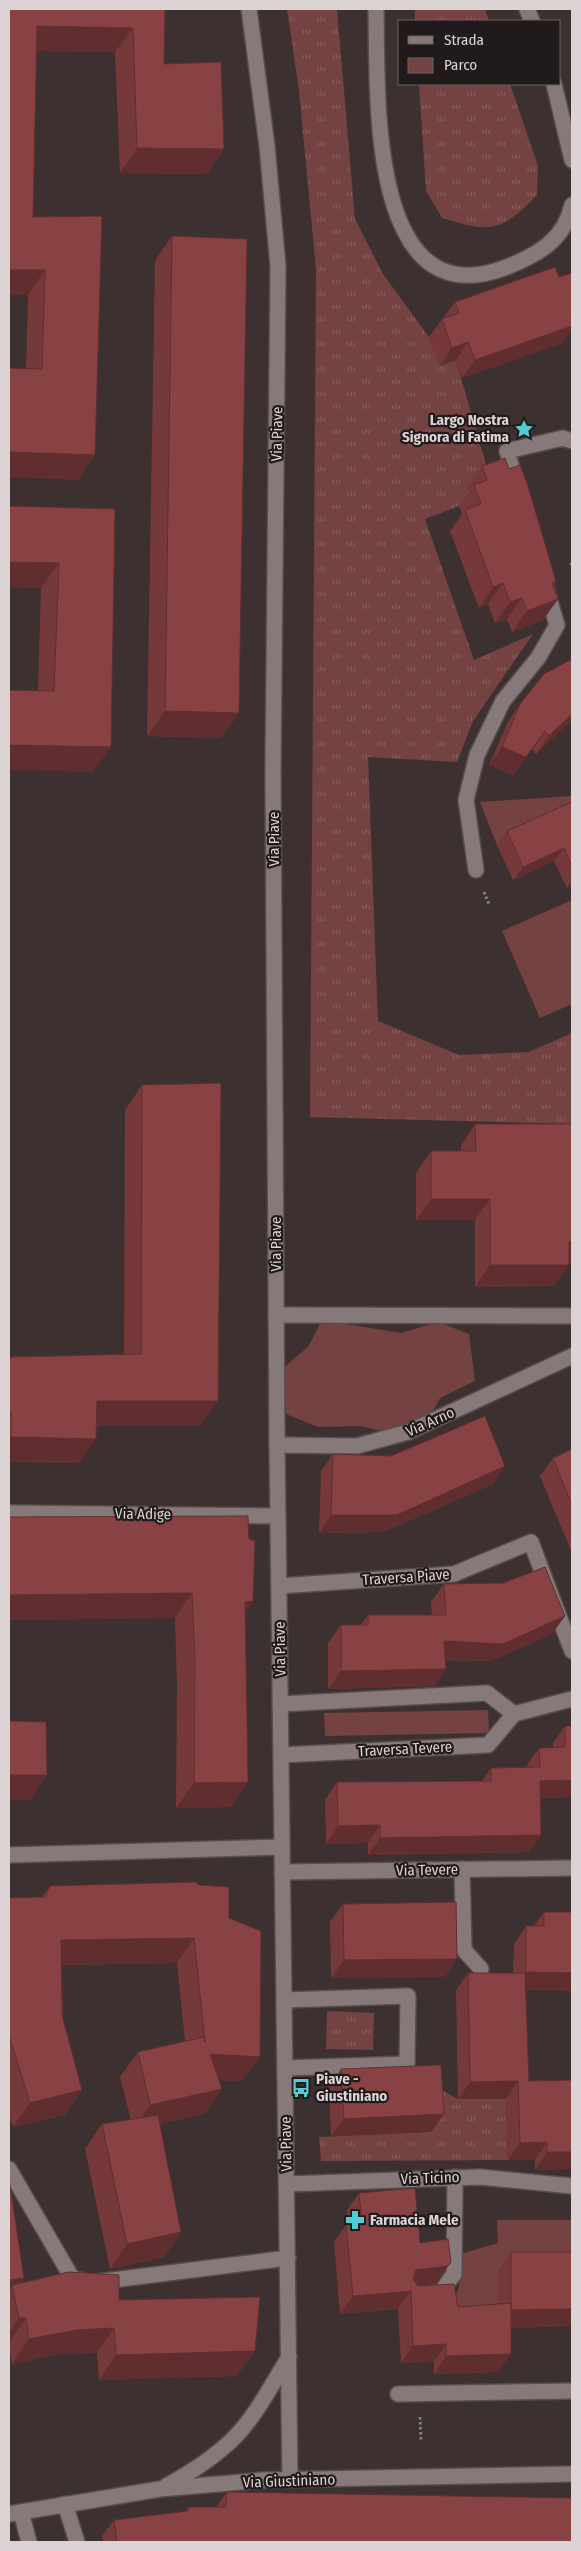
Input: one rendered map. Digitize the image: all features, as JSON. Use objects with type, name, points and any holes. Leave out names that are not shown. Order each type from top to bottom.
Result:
[{"type":"street","name":"Via Piave","points":[[249,9],[267,146],[278,266],[274,758],[276,1315],[290,2480]]},
{"type":"street","points":[[376,9],[379,111],[389,191],[408,241],[420,257],[436,267],[456,274],[477,275],[500,269],[548,247],[569,220],[572,205]]},
{"type":"street","points":[[554,85],[569,135],[572,160]]},
{"type":"street","points":[[522,503],[507,451],[562,438],[572,441]]},
{"type":"street","points":[[476,870],[466,800],[477,755],[503,701],[538,658],[557,625],[544,578]]},
{"type":"street","points":[[276,1315],[572,1316]]},
{"type":"street","name":"Via Arno","points":[[277,1445],[358,1446],[408,1432],[572,1356]]},
{"type":"street","name":"Via Adige","points":[[9,1513],[278,1516]]},
{"type":"street","name":"Traversa Piave","points":[[279,1586],[454,1574],[531,1542],[572,1651]]},
{"type":"street","points":[[280,1704],[487,1693],[514,1714],[572,1699]]},
{"type":"street","name":"Traversa Tevere","points":[[281,1755],[488,1745],[514,1714]]},
{"type":"street","points":[[9,1855],[282,1847]]},
{"type":"street","name":"Via Tevere","points":[[282,1872],[572,1868]]},
{"type":"street","points":[[462,1869],[464,1950],[480,1969]]},
{"type":"street","points":[[284,2000],[408,1996],[407,2064],[285,2068]]},
{"type":"street","points":[[9,2169],[72,2278],[89,2283],[288,2258]]},
{"type":"street","points":[[418,2294],[441,2292],[454,2274],[455,2177]]},
{"type":"street","name":"Via Ticino","points":[[287,2184],[480,2177],[572,2186]]},
{"type":"street","points":[[160,2489],[194,2470],[235,2438],[262,2402],[289,2357]]},
{"type":"street","points":[[398,2394],[572,2391]]},
{"type":"street","name":"Via Giustiniano","points":[[15,2513],[160,2489],[290,2480],[572,2474]]},
{"type":"street","points":[[65,2504],[78,2542]]},
{"type":"street","points":[[15,2513],[29,2542]]},
{"type":"green space","points":[[287,9],[337,9],[355,219],[383,274],[429,337],[440,365],[456,360],[490,479],[472,501],[425,519],[474,660],[533,634],[473,721],[457,762],[368,757],[378,1021],[459,1055],[529,1052],[572,1033],[572,1124],[310,1117],[316,269],[299,91]]},
{"type":"green space","points":[[415,9],[485,9],[489,20],[415,20]]},
{"type":"green space","points":[[419,85],[510,85],[538,166],[537,195],[514,216],[494,226],[484,227],[458,223],[442,218],[426,191]]},
{"type":"green space","points":[[572,796],[572,811],[497,845],[480,802]]},
{"type":"green space","points":[[572,900],[572,1004],[540,1018],[502,931]]},
{"type":"green space","points":[[322,1320],[401,1333],[438,1322],[469,1334],[475,1381],[440,1398],[426,1424],[385,1432],[361,1426],[318,1427],[286,1414],[283,1368],[308,1347]]},
{"type":"green space","points":[[488,1710],[489,1733],[325,1736],[324,1713]]},
{"type":"green space","points":[[327,2011],[374,2013],[373,2050],[326,2049]]},
{"type":"green space","points":[[429,2083],[458,2099],[506,2099],[508,2160],[321,2161],[319,2137],[431,2132]]},
{"type":"green space","points":[[497,2220],[572,2220],[572,2270],[499,2320],[446,2312],[459,2288],[461,2254],[498,2243]]},
{"type":"building","points":[[9,9],[165,9],[164,64],[221,62],[224,149],[137,148],[133,28],[37,26],[33,217],[102,216],[95,455],[9,452],[9,368],[42,369],[45,270],[9,270]]},
{"type":"building","points":[[172,236],[247,239],[239,713],[165,711]]},
{"type":"building","points":[[555,267],[559,277],[572,273],[572,326],[475,360],[468,342],[452,348],[442,319],[459,313],[455,302]]},
{"type":"building","points":[[505,458],[509,469],[520,465],[556,581],[552,583],[558,599],[527,611],[522,598],[510,602],[503,583],[493,587],[465,510],[481,504],[474,485],[487,480],[482,466]]},
{"type":"building","points":[[9,506],[115,509],[111,747],[9,745],[9,690],[54,691],[59,563],[9,562]]},
{"type":"building","points":[[572,659],[572,714],[549,736],[545,731],[526,757],[502,747],[520,704],[544,674]]},
{"type":"building","points":[[572,802],[572,867],[564,848],[523,867],[507,831]]},
{"type":"building","points":[[221,1083],[218,1401],[97,1401],[96,1439],[11,1437],[9,1358],[141,1354],[142,1085]]},
{"type":"building","points":[[475,1124],[572,1124],[572,1242],[569,1242],[569,1265],[490,1265],[490,1199],[431,1199],[431,1151],[476,1151]]},
{"type":"building","points":[[485,1416],[505,1466],[397,1515],[331,1515],[333,1454],[391,1456]]},
{"type":"building","points":[[572,1449],[572,1505],[553,1458]]},
{"type":"building","points":[[248,1516],[249,1539],[255,1541],[253,1601],[245,1602],[248,1782],[194,1783],[195,1659],[192,1593],[9,1595],[9,1517]]},
{"type":"building","points":[[545,1567],[565,1616],[503,1644],[444,1641],[446,1669],[341,1671],[341,1625],[368,1625],[368,1615],[446,1615],[444,1584],[503,1583]]},
{"type":"building","points":[[9,1721],[46,1722],[47,1775],[9,1775]]},
{"type":"building","points":[[565,1726],[572,1726],[572,1780],[540,1781],[541,1835],[380,1838],[380,1825],[338,1826],[337,1782],[491,1781],[491,1768],[540,1767],[539,1748],[565,1747]]},
{"type":"building","points":[[195,1882],[199,1885],[229,1887],[229,1918],[261,1931],[260,2057],[210,2054],[222,2089],[150,2105],[138,2052],[204,2037],[205,2042],[194,1938],[61,1940],[62,2015],[82,2090],[30,2103],[9,2035],[9,1898],[45,1897],[50,1886]]},
{"type":"building","points":[[456,1902],[457,1959],[344,1960],[343,1904]]},
{"type":"building","points":[[544,1912],[572,1912],[572,1973],[526,1972],[526,1926],[544,1926]]},
{"type":"building","points":[[468,1973],[525,1973],[529,2081],[572,2080],[572,2152],[547,2152],[547,2142],[520,2143],[518,2081],[470,2082]]},
{"type":"building","points":[[441,2065],[444,2114],[344,2119],[341,2069]]},
{"type":"building","points":[[158,2115],[181,2232],[127,2244],[102,2124]]},
{"type":"building","points":[[9,2179],[24,2278],[9,2280]]},
{"type":"building","points":[[415,2188],[420,2243],[448,2239],[451,2262],[448,2266],[416,2270],[413,2279],[418,2286],[454,2284],[458,2307],[511,2303],[511,2354],[446,2356],[446,2344],[413,2346],[411,2291],[353,2296],[346,2225],[362,2223],[359,2193]]},
{"type":"building","points":[[511,2252],[572,2252],[572,2309],[511,2310]]},
{"type":"building","points":[[69,2272],[119,2275],[119,2300],[260,2297],[255,2351],[116,2355],[114,2328],[76,2330],[29,2339],[26,2318],[19,2318],[12,2285]]},
{"type":"building","points":[[227,2492],[572,2498],[572,2542],[117,2542],[114,2520],[188,2511],[188,2507],[226,2507]]},
{"type":"place","name":"Largo Nostra Signora di Fatima","points":[[524,429]]},
{"type":"place","name":"Piave - Giustiniano","points":[[301,2088]]},
{"type":"place","name":"Farmacia Mele","points":[[355,2220]]}]
